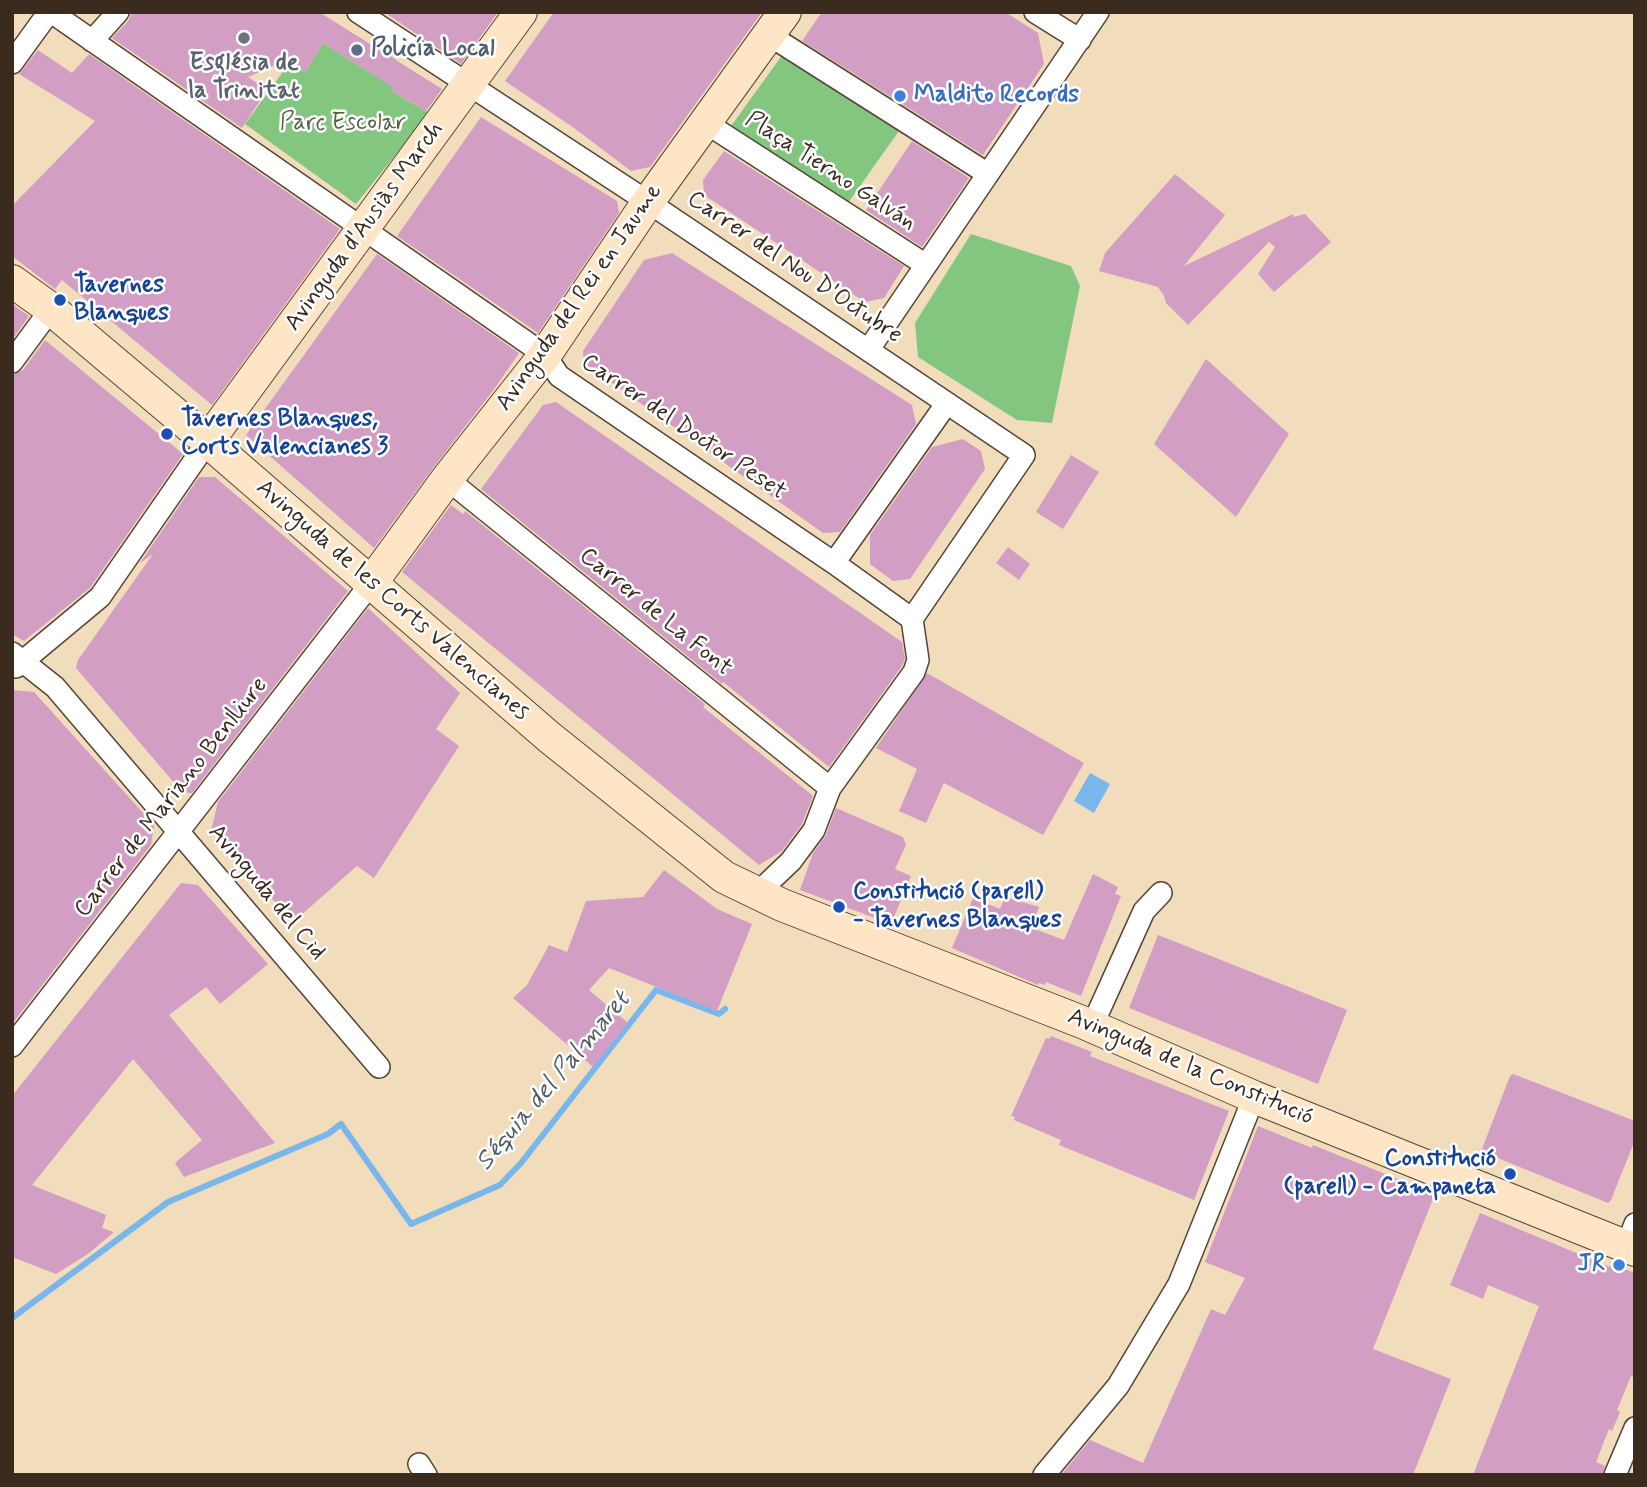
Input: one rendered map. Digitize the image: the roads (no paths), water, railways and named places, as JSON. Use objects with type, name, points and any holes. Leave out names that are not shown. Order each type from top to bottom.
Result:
[{"type":"main road","name":"Avinguda d'Ausiàs March","points":[[208,441],[521,12]]},
{"type":"main road","name":"Avinguda del Rei en Jaume","points":[[372,582],[447,480],[545,355],[648,202],[777,24]]},
{"type":"main road","name":"Avinguda de les Corts Valencianes","points":[[12,281],[51,309],[208,441],[549,737],[724,877],[772,901]]},
{"type":"main road","name":"Avinguda de la Constitució","points":[[772,901],[1092,1026],[1254,1097],[1632,1240]]},
{"type":"street","name":"Carrer del Doctor Peset","points":[[50,12],[545,355],[559,376],[912,619]]},
{"type":"street","points":[[12,63],[50,12]]},
{"type":"street","points":[[92,41],[118,12]]},
{"type":"street","name":"Carrer del Nou D'Octubre","points":[[358,12],[869,349],[1024,455],[912,619]]},
{"type":"street","points":[[1035,12],[1080,40]]},
{"type":"street","points":[[869,349],[1098,12]]},
{"type":"street","points":[[777,24],[988,174]]},
{"type":"street","name":"Plaça Tierno Galván","points":[[706,123],[926,265]]},
{"type":"street","points":[[12,362],[51,309]]},
{"type":"street","points":[[834,563],[947,403]]},
{"type":"street","points":[[17,661],[100,597],[208,441]]},
{"type":"street","name":"Carrer de La Font","points":[[447,480],[830,788]]},
{"type":"street","name":"Carrer de Mariano Benlliure","points":[[12,1046],[372,582]]},
{"type":"street","points":[[772,901],[769,882],[791,861],[814,830],[830,788],[914,672],[918,660],[912,619]]},
{"type":"street","name":"Avinguda del Cid","points":[[17,661],[55,687],[379,1067]]},
{"type":"street","points":[[1092,1026],[1144,911],[1161,893]]},
{"type":"street","points":[[1044,1475],[1118,1386],[1179,1284],[1254,1097]]},
{"type":"street","points":[[1615,1475],[1635,1428]]},
{"type":"water","points":[[1090,773],[1110,784],[1094,813],[1074,801]]},
{"type":"waterway","name":"Séquia del Palmaret","points":[[12,1318],[168,1202],[328,1134],[341,1124],[411,1224],[500,1185],[521,1163],[656,990],[719,1014],[725,1009]]},
{"type":"place","name":"Església de la Trinitat","points":[[244,38]]},
{"type":"place","name":"Policía Local","points":[[357,50]]},
{"type":"place","name":"Maldito Records","points":[[900,96]]},
{"type":"place","name":"Tavernes Blanques","points":[[60,300]]},
{"type":"place","name":"Tavernes Blanques, Corts Valencianes 3","points":[[167,434]]},
{"type":"place","name":"Constitució (parell) - Tavernes Blanques","points":[[839,907]]},
{"type":"place","name":"Constitució (parell) - Campaneta","points":[[1510,1174]]},
{"type":"place","name":"JR","points":[[1619,1265]]},
{"type":"park label","name":"Parc Escolar","points":[[343,124]]}]
